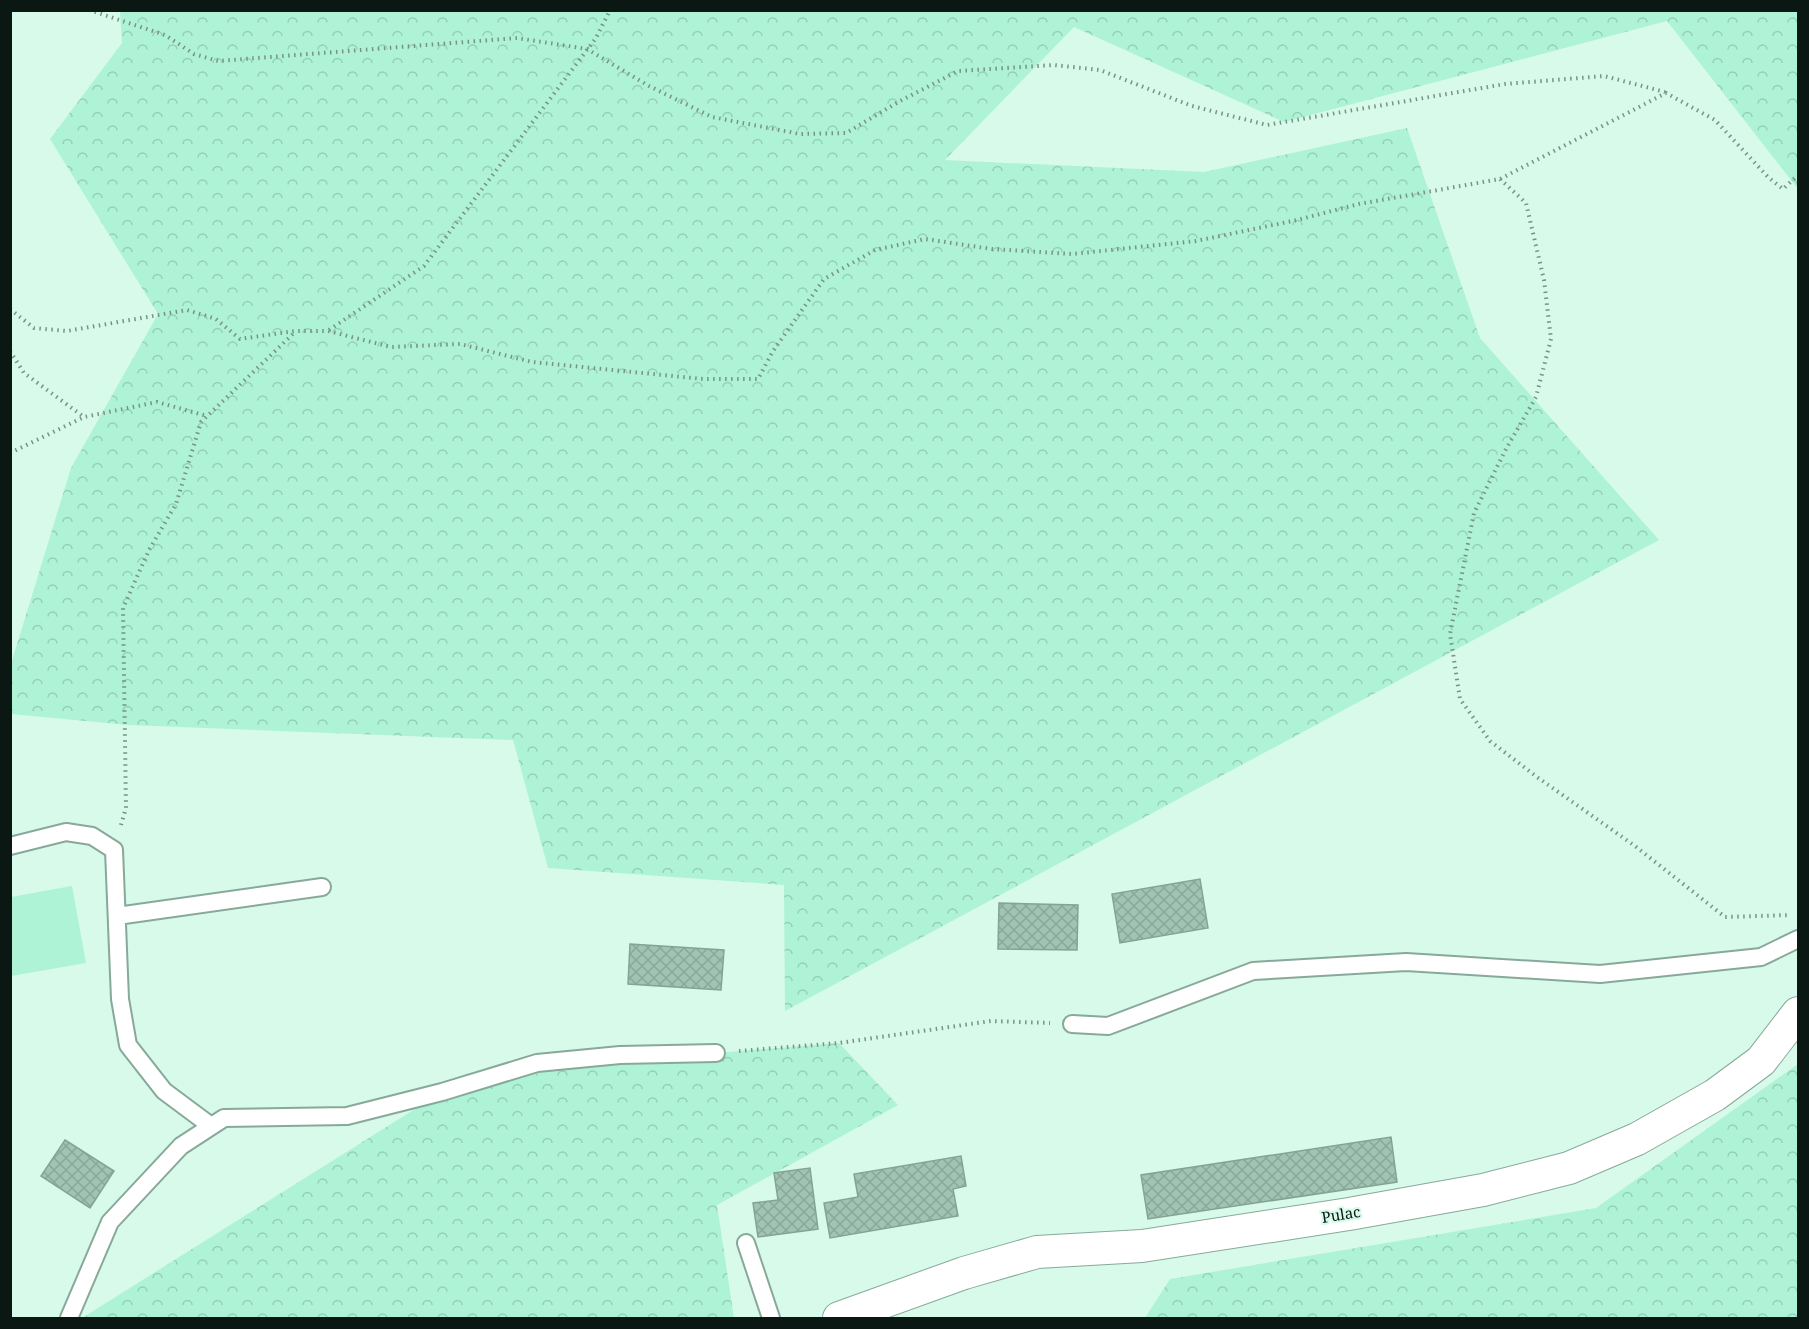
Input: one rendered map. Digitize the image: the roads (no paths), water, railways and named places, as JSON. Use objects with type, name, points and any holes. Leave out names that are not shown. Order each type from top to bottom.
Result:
[{"type":"street","name":"Pulac","points":[[839,1318],[964,1273],[1037,1252],[1142,1245],[1349,1214],[1483,1190],[1569,1168],[1637,1139],[1715,1095],[1761,1062],[1798,1013]]},
{"type":"lane","points":[[10,846],[66,832],[92,836],[114,850],[120,999],[128,1045],[164,1091],[211,1126]]},
{"type":"lane","points":[[117,916],[322,887]]},
{"type":"lane","points":[[1072,1024],[1108,1026],[1253,971],[1406,962],[1600,974],[1761,957],[1798,939]]},
{"type":"lane","points":[[69,1318],[110,1222],[181,1146],[224,1118],[347,1116],[442,1092],[537,1063],[620,1055],[716,1053]]},
{"type":"lane","points":[[746,1243],[771,1318]]}]
